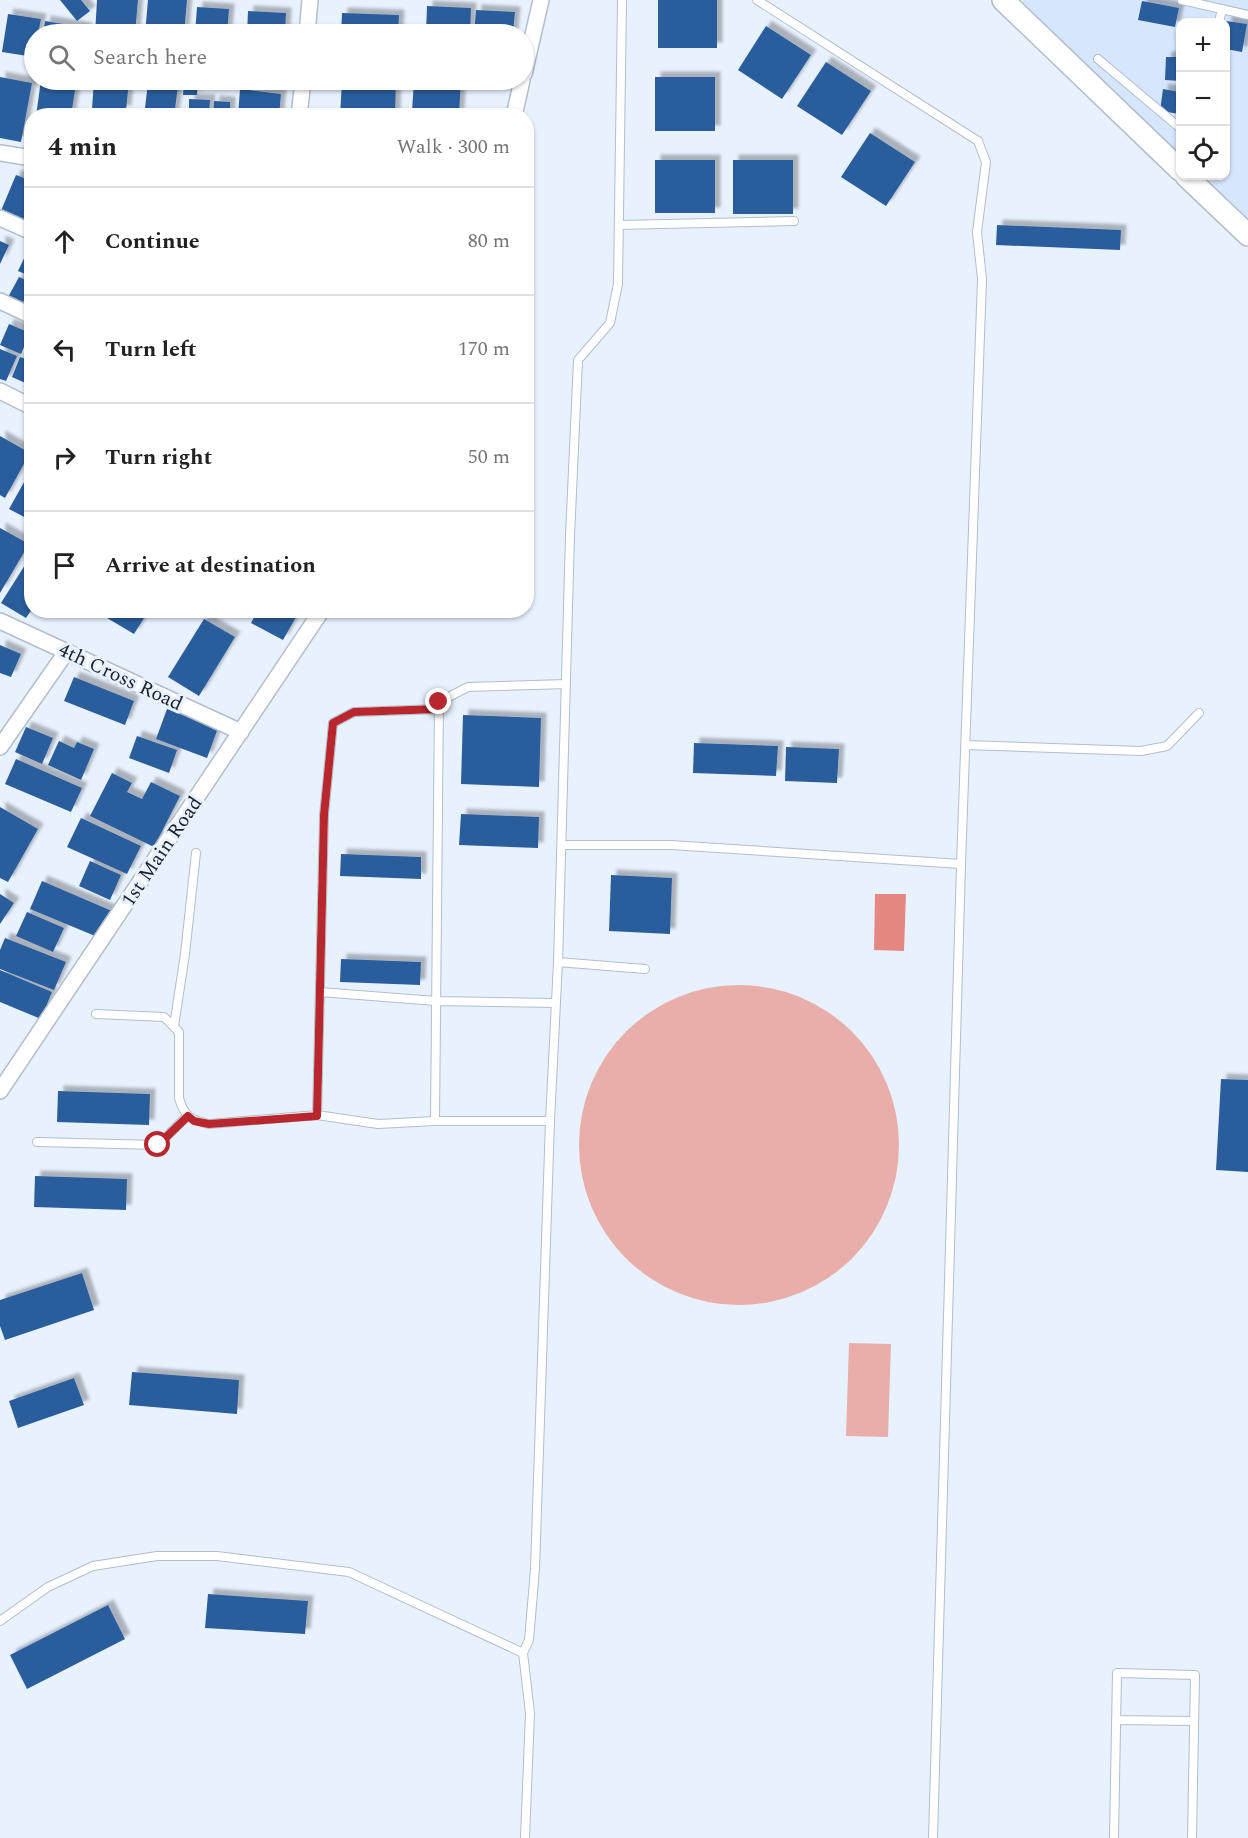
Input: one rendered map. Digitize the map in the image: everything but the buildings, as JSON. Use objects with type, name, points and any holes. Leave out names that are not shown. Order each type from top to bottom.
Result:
[{"type":"street","points":[[308,24],[310,0]]},
{"type":"street","points":[[534,30],[541,0]]},
{"type":"street","points":[[1003,0],[1176,166]]},
{"type":"street","points":[[301,108],[302,90]]},
{"type":"street","points":[[515,108],[520,90]]},
{"type":"street","points":[[0,153],[24,157]]},
{"type":"street","points":[[1190,180],[1248,235]]},
{"type":"street","points":[[0,218],[24,228]]},
{"type":"street","points":[[0,301],[24,312]]},
{"type":"street","points":[[0,391],[24,403]]},
{"type":"street","name":"1st Main Road","points":[[0,1091],[317,618]]},
{"type":"street","name":"4th Cross Road","points":[[0,621],[242,732]]},
{"type":"street","points":[[0,747],[67,651]]},
{"type":"lane","points":[[525,1838],[530,1713],[523,1653],[529,1640],[535,1569],[578,360],[610,323],[618,284],[622,0]]},
{"type":"lane","points":[[757,0],[978,141],[986,162],[977,232],[982,279],[961,864],[933,1838]]},
{"type":"lane","points":[[1182,0],[1248,15]]},
{"type":"lane","points":[[1220,18],[1222,9]]},
{"type":"lane","points":[[1098,59],[1178,126]]},
{"type":"lane","points":[[619,225],[794,221]]},
{"type":"lane","points":[[435,1121],[439,702],[468,687],[566,684]]},
{"type":"lane","points":[[317,1116],[324,815],[333,723],[354,712],[439,709]]},
{"type":"lane","points":[[966,745],[1141,751],[1167,746],[1199,713]]},
{"type":"lane","points":[[562,845],[671,845],[961,864]]},
{"type":"lane","points":[[174,1026],[185,954],[196,853]]},
{"type":"lane","points":[[558,962],[645,969]]},
{"type":"lane","points":[[320,992],[436,1001],[556,1003]]},
{"type":"lane","points":[[96,1014],[165,1017],[174,1026],[179,1032],[179,1098],[182,1109],[194,1121],[209,1124],[317,1116],[378,1124],[550,1120]]},
{"type":"lane","points":[[37,1142],[158,1145],[188,1116]]},
{"type":"lane","points":[[0,1621],[48,1587],[93,1566],[157,1556],[217,1556],[349,1572],[523,1653]]},
{"type":"lane","points":[[1114,1838],[1117,1673],[1195,1675],[1192,1838]]},
{"type":"lane","points":[[1116,1720],[1193,1721]]},
{"type":"shaded area","points":[[1023,0],[1248,0],[1248,219],[1207,180],[1230,180],[1230,18],[1176,18],[1176,150],[1022,3]]},
{"type":"shaded area","points":[[875,894],[906,894],[904,951],[874,950]]},
{"type":"shaded area","points":[[739,985],[770,988],[815,1004],[841,1021],[863,1043],[887,1084],[896,1114],[899,1145],[896,1176],[880,1221],[863,1247],[841,1269],[800,1293],[770,1302],[739,1305],[708,1302],[663,1286],[637,1269],[615,1247],[591,1206],[582,1176],[579,1145],[582,1114],[598,1069],[615,1043],[637,1021],[678,997],[708,988]]},
{"type":"shaded area","points":[[849,1343],[891,1344],[888,1437],[846,1436]]},
{"type":"route","points":[[158,1145],[188,1116],[194,1121],[209,1124],[317,1116],[324,815],[333,723],[354,712],[439,709],[439,702]]}]
